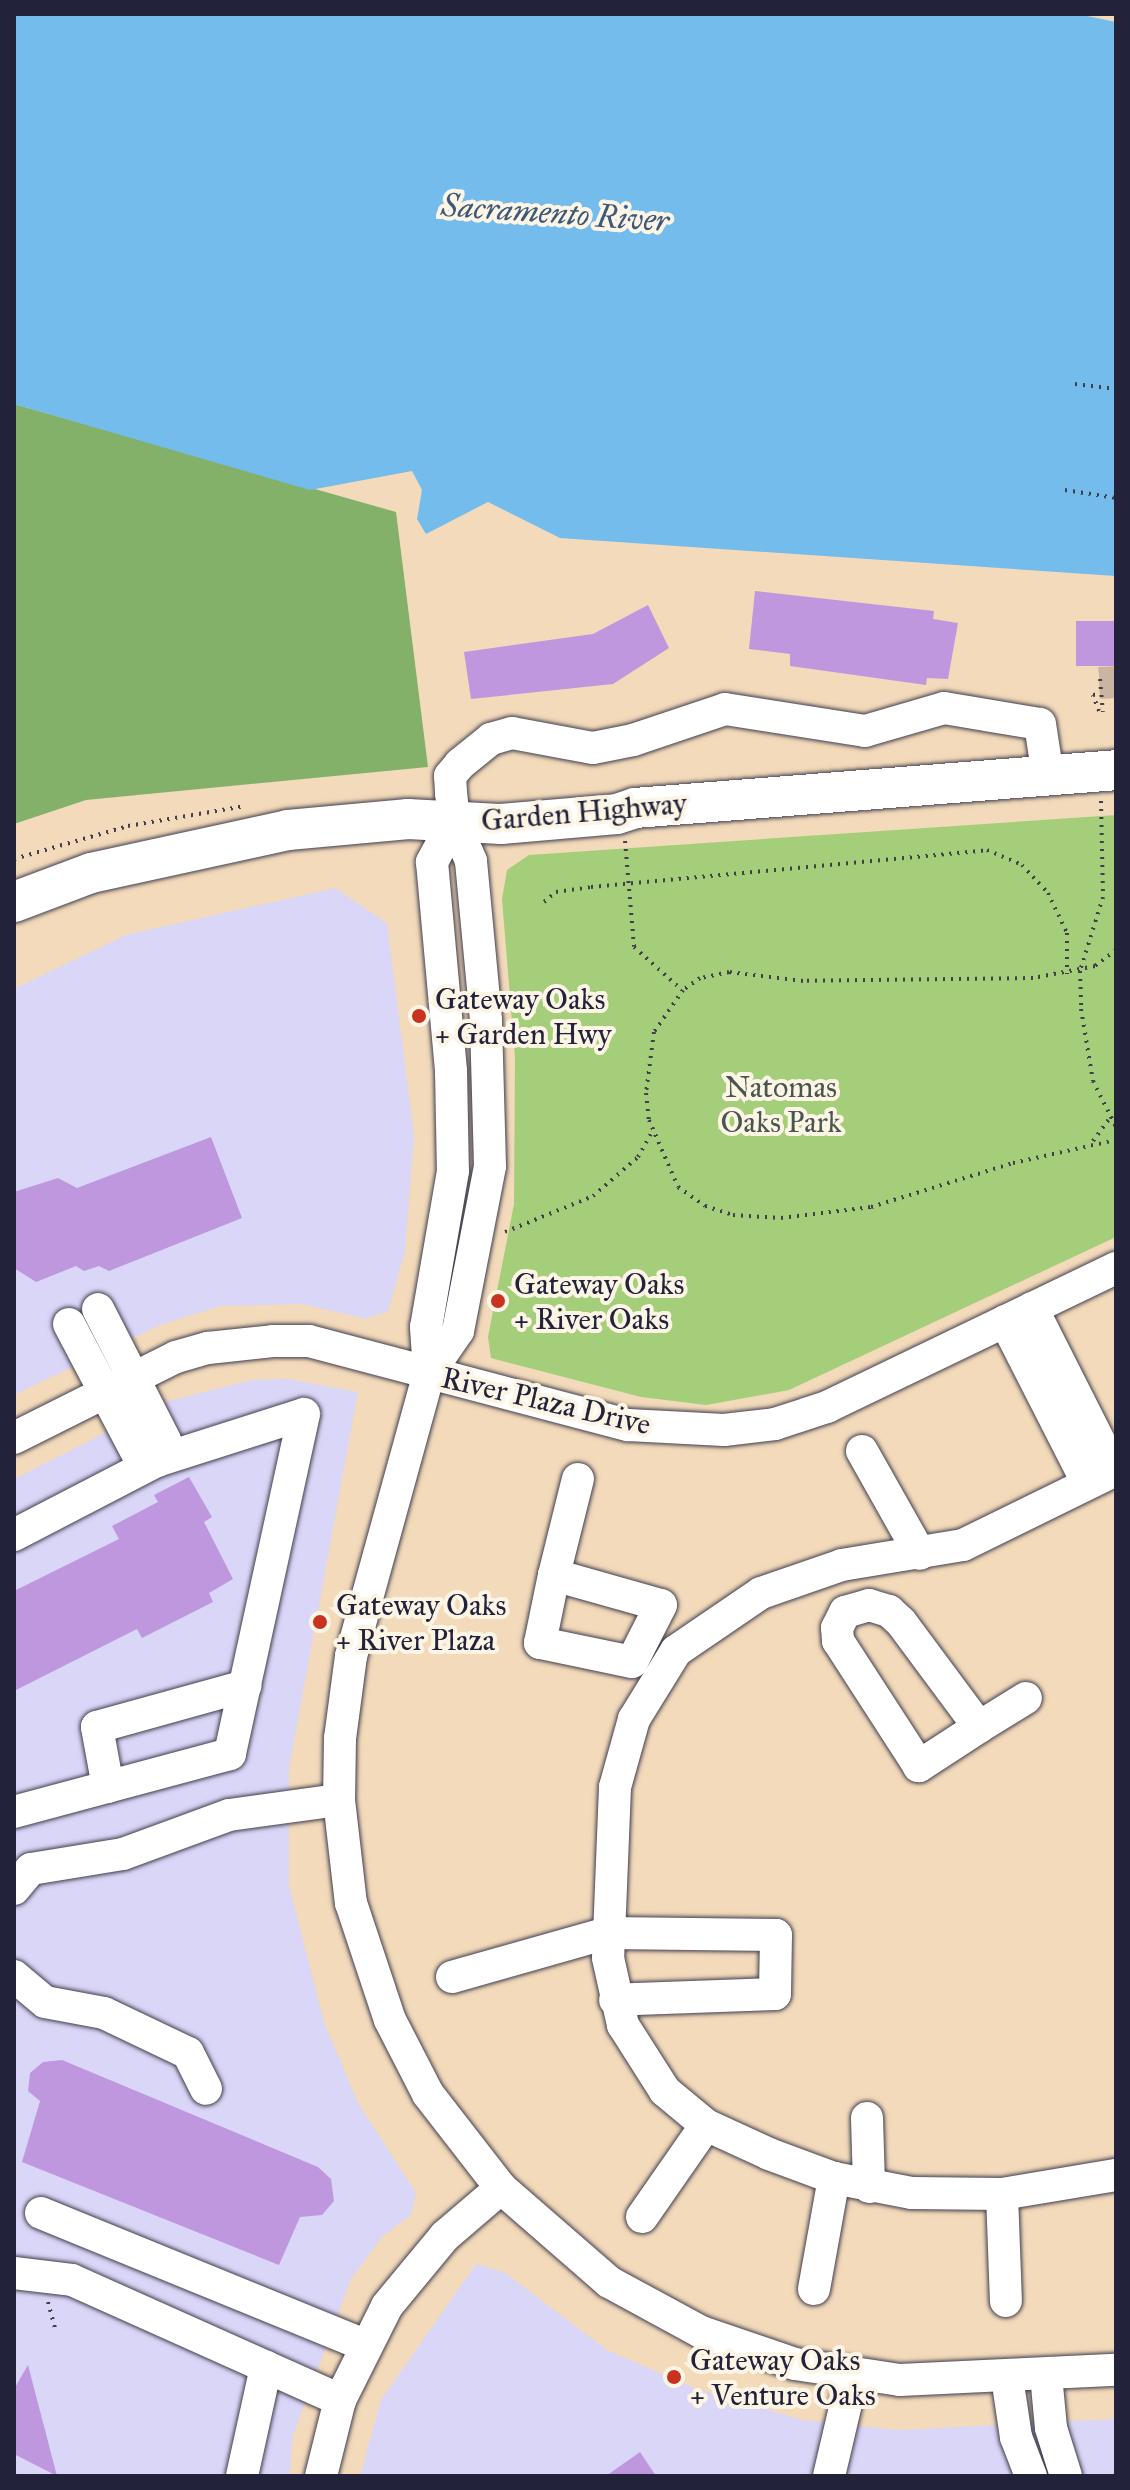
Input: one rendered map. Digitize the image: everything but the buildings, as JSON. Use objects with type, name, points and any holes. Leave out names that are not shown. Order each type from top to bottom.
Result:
[{"type":"main road","name":"Garden Highway","points":[[14,902],[91,873],[288,830],[408,819],[501,824],[617,814],[635,808],[1108,771]]},
{"type":"street","points":[[429,1373],[458,1331],[490,1166],[486,1020],[471,861],[454,821],[450,776],[491,739],[512,733],[593,748],[633,740],[725,709],[865,731],[944,708],[1040,724],[1048,776]]},
{"type":"street","points":[[454,821],[432,862],[453,1147],[445,1234],[426,1327],[429,1373],[351,1656],[340,1738],[339,1800],[351,1903],[390,2020],[428,2094],[501,2188],[609,2282],[644,2302],[754,2352],[853,2374],[900,2380],[1116,2370]]},
{"type":"street","name":"River Plaza Drive","points":[[14,1438],[134,1379],[208,1348],[273,1341],[309,1341],[628,1425],[724,1430],[775,1424],[827,1407],[1116,1268]]},
{"type":"street","points":[[98,1309],[165,1440],[157,1461]]},
{"type":"street","points":[[578,1479],[540,1643],[632,1662],[702,1629],[751,1599],[842,1565],[920,1554],[985,1537],[1106,1474],[1019,1314]]},
{"type":"street","points":[[69,1324],[138,1455],[157,1461]]},
{"type":"street","points":[[14,1535],[157,1461],[304,1414],[230,1754],[14,1812]]},
{"type":"street","points":[[862,1451],[920,1554]]},
{"type":"street","points":[[842,1565],[853,1608]]},
{"type":"street","points":[[554,1575],[661,1605],[659,1647],[615,1787],[608,1933],[615,2000],[641,2060],[665,2091],[706,2125],[834,2178],[869,2187],[1002,2194],[1116,2175]]},
{"type":"street","points":[[979,1727],[889,1611],[869,1605],[853,1608],[840,1619],[838,1641],[919,1766],[1026,1698]]},
{"type":"street","points":[[108,1787],[97,1727],[245,1686]]},
{"type":"street","points":[[14,1889],[31,1869],[123,1854],[229,1815],[339,1800]]},
{"type":"street","points":[[452,1977],[608,1933],[776,1935],[775,1994],[615,2000]]},
{"type":"street","points":[[14,1976],[45,2002],[104,2013],[188,2053],[206,2089]]},
{"type":"street","points":[[867,2118],[869,2187]]},
{"type":"street","points":[[642,2217],[706,2125]]},
{"type":"street","points":[[814,2289],[834,2178]]},
{"type":"street","points":[[321,2476],[340,2400],[364,2345],[414,2269],[501,2188]]},
{"type":"street","points":[[1002,2194],[1006,2301]]},
{"type":"street","points":[[41,2213],[364,2345]]},
{"type":"street","points":[[14,2273],[72,2280],[340,2400]]},
{"type":"street","points":[[242,2476],[266,2367]]},
{"type":"street","points":[[829,2476],[853,2374]]},
{"type":"street","points":[[1046,2375],[1051,2428],[1066,2476]]},
{"type":"street","points":[[1007,2377],[1016,2437],[1031,2476]]},
{"type":"path","points":[[1075,384],[1116,389]]},
{"type":"path","points":[[1065,490],[1116,498]]},
{"type":"path","points":[[1100,679],[1101,711]]},
{"type":"path","points":[[1108,771],[1103,897],[1080,971],[1085,1044],[1109,1117],[1116,1127]]},
{"type":"path","points":[[544,902],[556,892],[974,851],[1000,853],[1022,865],[1048,893],[1067,933],[1067,974]]},
{"type":"path","points":[[625,857],[625,885],[634,947],[683,990]]},
{"type":"path","points":[[1116,950],[1080,971],[1067,974],[803,981],[729,972],[700,978],[683,990],[654,1032],[646,1093],[653,1130],[671,1177],[691,1198],[733,1215],[781,1218],[871,1207],[1091,1143],[1116,1140]]},
{"type":"path","points":[[1091,1143],[1109,1117]]},
{"type":"path","points":[[502,1233],[593,1196],[638,1157],[653,1130]]},
{"type":"path","points":[[47,2300],[56,2332]]},
{"type":"path","points":[[14,2472],[22,2476]]},
{"type":"shaded area","points":[[335,888],[387,923],[414,1135],[405,1252],[388,1311],[366,1319],[303,1304],[221,1306],[160,1325],[14,1395],[14,989],[126,935]]},
{"type":"shaded area","points":[[287,1379],[358,1392],[289,1769],[289,1885],[324,2022],[358,2103],[416,2193],[411,2215],[383,2236],[351,2279],[292,2438],[290,2476],[14,2476],[14,1479],[168,1401],[252,1380]]},
{"type":"shaded area","points":[[476,2264],[504,2272],[607,2350],[694,2388],[803,2420],[899,2430],[1116,2419],[1116,2476],[360,2476],[381,2400]]},
{"type":"green space","points":[[14,404],[396,512],[428,767],[86,800],[14,824]]},
{"type":"green space","name":"Natomas Oaks Park","points":[[1116,815],[1116,1237],[789,1390],[706,1405],[641,1397],[491,1358],[488,1337],[514,1204],[515,1058],[502,899],[507,870],[529,855]]},
{"type":"water","name":"Sacramento River","points":[[14,14],[1078,14],[1116,22],[1116,576],[560,538],[488,502],[426,534],[417,519],[422,490],[412,471],[310,490],[14,404]]},
{"type":"tunnel","points":[[1099,683],[1116,682]]},
{"type":"place","name":"Gateway Oaks + Garden Hwy","points":[[419,1016]]},
{"type":"place","name":"Gateway Oaks + River Oaks","points":[[498,1301]]},
{"type":"place","name":"Gateway Oaks + River Plaza","points":[[320,1622]]},
{"type":"place","name":"Gateway Oaks + Venture Oaks","points":[[674,2377]]}]
